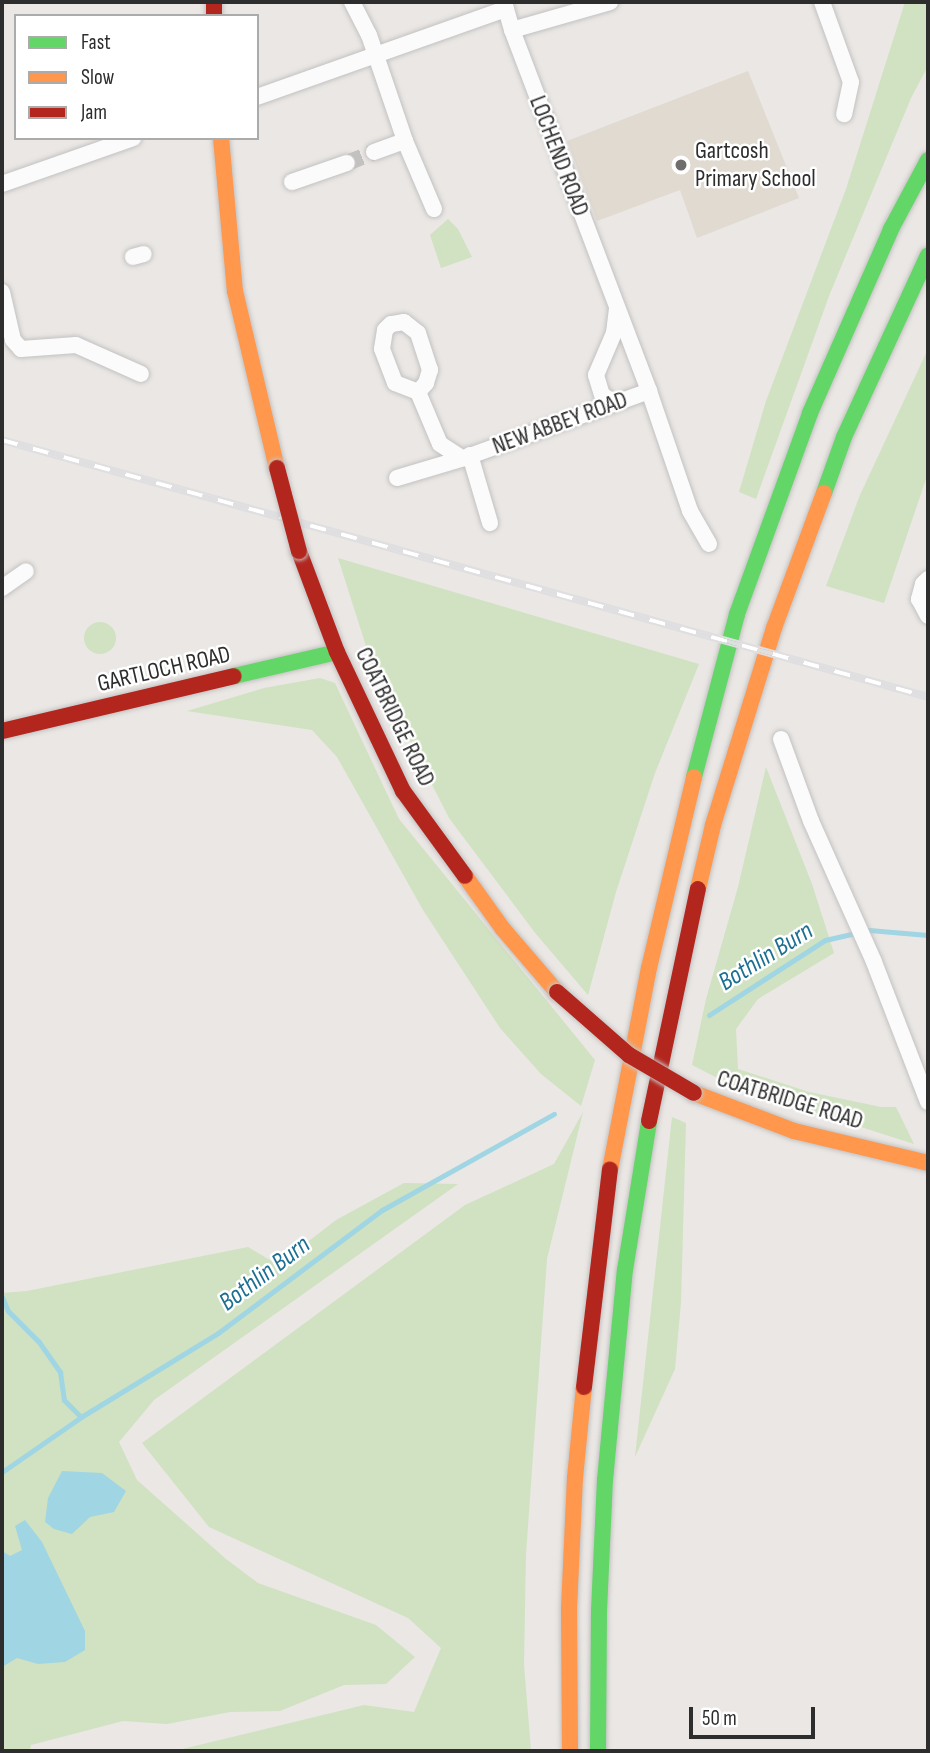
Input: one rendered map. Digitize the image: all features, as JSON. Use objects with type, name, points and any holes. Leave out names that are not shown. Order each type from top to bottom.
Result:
[{"type":"main road","name":"COATBRIDGE ROAD","points":[[221,140],[235,291],[299,551],[337,652],[403,791],[503,929],[557,992],[629,1055],[694,1093],[794,1130],[928,1163]]},
{"type":"main road","points":[[570,1751],[569,1609],[576,1464],[597,1265],[613,1147],[649,968],[682,821],[737,614],[810,413],[928,141]]},
{"type":"main road","points":[[891,229],[928,160]]},
{"type":"main road","points":[[598,1751],[599,1611],[605,1480],[625,1270],[645,1141],[677,976],[713,825],[774,628],[844,437],[928,255]]},
{"type":"main road","points":[[893,328],[928,267]]},
{"type":"main road","name":"GARTLOCH ROAD","points":[[2,731],[337,652]]},
{"type":"street","points":[[352,2],[369,35],[374,57],[405,141],[434,209]]},
{"type":"street","points":[[512,30],[610,2]]},
{"type":"street","points":[[822,2],[851,82],[844,114]]},
{"type":"street","points":[[259,96],[374,57],[505,5]]},
{"type":"street","name":"LOCHEND ROAD","points":[[505,5],[512,30],[649,391],[690,511],[709,544]]},
{"type":"street","points":[[2,184],[127,140]]},
{"type":"street","points":[[374,152],[405,141]]},
{"type":"street","points":[[292,181],[347,163]]},
{"type":"street","points":[[2,292],[13,340],[21,349],[76,345],[113,355],[141,374]]},
{"type":"street","points":[[615,403],[602,395],[596,375],[614,333],[617,309]]},
{"type":"street","name":"NEW ABBEY ROAD","points":[[397,478],[649,391]]},
{"type":"street","name":"NEW ABBEY ROAD","points":[[418,392],[440,444],[465,456],[490,523]]},
{"type":"street","points":[[2,588],[26,571]]},
{"type":"street","points":[[928,579],[923,584],[919,599],[928,616]]},
{"type":"street","points":[[781,739],[811,821],[874,962],[928,1102]]},
{"type":"shaded area","name":"Gartcosh Primary School","points":[[748,71],[799,198],[697,238],[680,190],[597,221],[567,141]]},
{"type":"green space","points":[[905,2],[928,2],[928,66],[911,98],[829,296],[756,499],[739,492],[766,401],[846,189]]},
{"type":"green space","points":[[448,219],[458,229],[472,257],[441,268],[430,235]]},
{"type":"green space","points":[[928,349],[928,473],[884,603],[826,586],[860,495]]},
{"type":"green space","points":[[338,558],[699,664],[655,773],[616,892],[588,995],[536,934],[449,818],[373,668]]},
{"type":"green space","points":[[100,622],[111,627],[116,638],[111,649],[100,654],[89,649],[84,638],[89,627]]},
{"type":"green space","points":[[320,678],[335,683],[399,819],[595,1060],[581,1106],[541,1074],[500,1028],[423,910],[337,757],[312,730],[187,711],[264,688]]},
{"type":"green space","points":[[766,767],[812,884],[834,953],[758,999],[736,1029],[738,1069],[809,1092],[881,1107],[896,1107],[914,1144],[733,1086],[692,1065],[706,999],[738,887]]},
{"type":"green space","points":[[583,1112],[547,1259],[526,1554],[524,1665],[531,1751],[174,1751],[364,1705],[414,1712],[441,1648],[408,1618],[209,1527],[142,1443],[465,1205],[554,1164]]},
{"type":"green space","points":[[672,1117],[686,1123],[681,1302],[675,1369],[635,1457]]},
{"type":"green space","points":[[404,1183],[458,1184],[154,1400],[119,1442],[137,1480],[226,1559],[258,1583],[376,1625],[415,1657],[386,1684],[344,1685],[280,1711],[230,1712],[167,1724],[123,1721],[31,1745],[30,1751],[2,1751],[2,1293],[27,1291],[248,1247],[278,1265],[336,1220]]},
{"type":"water","points":[[62,1471],[102,1473],[126,1491],[114,1512],[90,1517],[72,1534],[54,1529],[45,1522],[48,1498]]},
{"type":"water","points":[[25,1520],[42,1542],[85,1631],[85,1650],[65,1662],[38,1664],[17,1658],[2,1667],[2,1551],[10,1556],[22,1550],[15,1526]]},
{"type":"waterway","name":"Bothlin Burn","points":[[709,1015],[825,940],[869,930],[928,935]]},
{"type":"waterway","name":"Bothlin Burn","points":[[2,1472],[81,1417],[218,1333],[382,1210],[554,1114]]},
{"type":"waterway","points":[[2,1297],[8,1311],[39,1342],[60,1372],[64,1400],[81,1417]]},
{"type":"tunnel","points":[[347,163],[374,152]]},
{"type":"railway","points":[[2,440],[928,697]]},
{"type":"traffic: fast","points":[[694,777],[737,614],[810,413],[891,229],[928,160]]},
{"type":"traffic: fast","points":[[824,493],[844,437],[928,255]]},
{"type":"traffic: fast","points":[[234,676],[337,652]]},
{"type":"traffic: fast","points":[[598,1751],[599,1611],[605,1480],[625,1270],[649,1121]]},
{"type":"traffic: slow","points":[[221,140],[235,291],[277,468]]},
{"type":"traffic: slow","points":[[698,889],[713,825],[774,628],[824,493]]},
{"type":"traffic: slow","points":[[610,1170],[649,968],[694,777]]},
{"type":"traffic: slow","points":[[465,876],[503,929],[557,992]]},
{"type":"traffic: slow","points":[[694,1093],[794,1131],[928,1163]]},
{"type":"traffic: slow","points":[[570,1751],[569,1609],[575,1478],[584,1387]]},
{"type":"traffic: jam","points":[[214,2],[214,14]]},
{"type":"traffic: jam","points":[[277,468],[299,551]]},
{"type":"traffic: jam","points":[[299,551],[337,652],[403,791],[465,876]]},
{"type":"traffic: jam","points":[[2,731],[234,676]]},
{"type":"traffic: jam","points":[[649,1121],[698,889]]},
{"type":"traffic: jam","points":[[557,992],[629,1055],[694,1093]]},
{"type":"traffic: jam","points":[[584,1387],[610,1170]]},
{"type":"place","name":"Gartcosh Primary School","points":[[681,165]]}]
